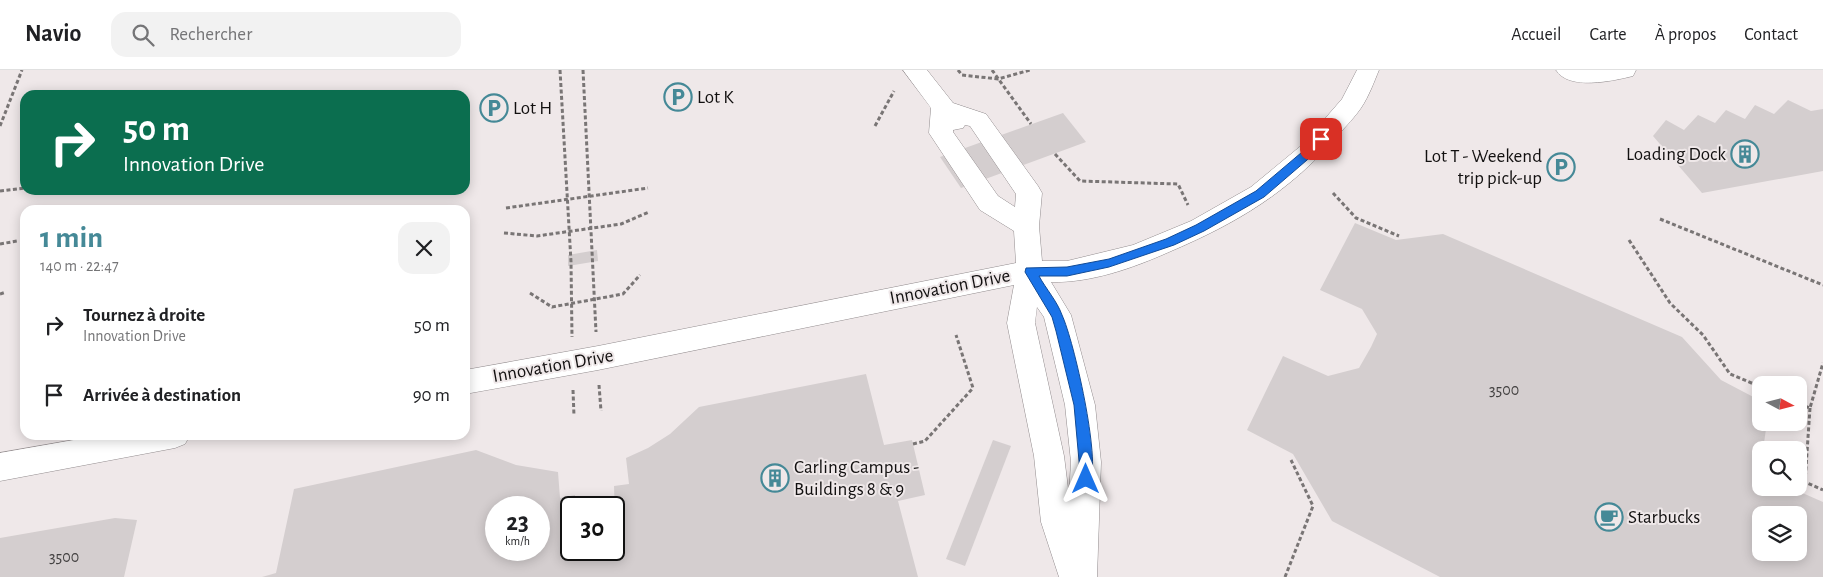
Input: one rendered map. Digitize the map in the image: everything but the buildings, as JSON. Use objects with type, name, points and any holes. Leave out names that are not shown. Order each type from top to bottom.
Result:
[{"type":"street","points":[[914,70],[943,108],[978,120],[1029,193],[1026,226],[1030,272],[1021,323],[1049,456],[1057,522],[1074,577]]},
{"type":"street","name":"Innovation Drive","points":[[470,381],[598,358],[1030,272],[1067,272],[1109,263],[1170,242],[1200,228],[1260,194],[1311,151],[1352,103],[1368,70]]},
{"type":"street","points":[[1567,70],[1582,76],[1624,70]]},
{"type":"street","points":[[943,108],[942,133],[989,203],[1026,226]]},
{"type":"street","points":[[1030,272],[1057,316],[1080,405],[1086,462],[1081,577]]},
{"type":"street","points":[[0,467],[148,440]]},
{"type":"path","points":[[0,126],[22,70]]},
{"type":"path","points":[[560,70],[571,262]]},
{"type":"path","points":[[583,70],[593,258]]},
{"type":"path","points":[[958,70],[962,75],[998,80],[1030,70]]},
{"type":"path","points":[[992,70],[1032,124]]},
{"type":"path","points":[[875,126],[894,91]]},
{"type":"path","points":[[1054,154],[1080,181],[1178,184],[1200,228]]},
{"type":"path","points":[[506,208],[648,188]]},
{"type":"path","points":[[0,192],[20,189]]},
{"type":"path","points":[[1333,193],[1356,218],[1399,236]]},
{"type":"path","points":[[504,233],[537,236],[621,224],[650,212]]},
{"type":"path","points":[[1660,219],[1823,285]]},
{"type":"path","points":[[1629,240],[1670,303],[1703,335],[1730,374],[1752,384]]},
{"type":"path","points":[[0,244],[17,241]]},
{"type":"path","points":[[530,293],[552,307],[571,304],[623,294],[640,275]]},
{"type":"path","points":[[0,294],[6,292]]},
{"type":"path","points":[[913,444],[925,441],[973,388],[956,335]]},
{"type":"path","points":[[1823,363],[1810,408],[1806,482],[1823,490]]},
{"type":"path","points":[[1285,577],[1313,506],[1292,460]]},
{"type":"place","name":"Lot K","points":[[678,97]]},
{"type":"place","name":"Lot H","points":[[494,108]]},
{"type":"place","name":"Loading Dock","points":[[1745,154]]},
{"type":"place","name":"Lot T - Weekend trip pick-up","points":[[1561,167]]},
{"type":"place","name":"Carling Campus - Buildings 8 & 9","points":[[775,478]]},
{"type":"place","name":"Starbucks","points":[[1609,517]]},
{"type":"route","points":[[1086,479],[1080,405],[1072,367],[1057,316],[1030,272],[1067,272],[1109,263],[1170,242],[1200,228],[1260,194],[1311,151],[1321,139]]}]
